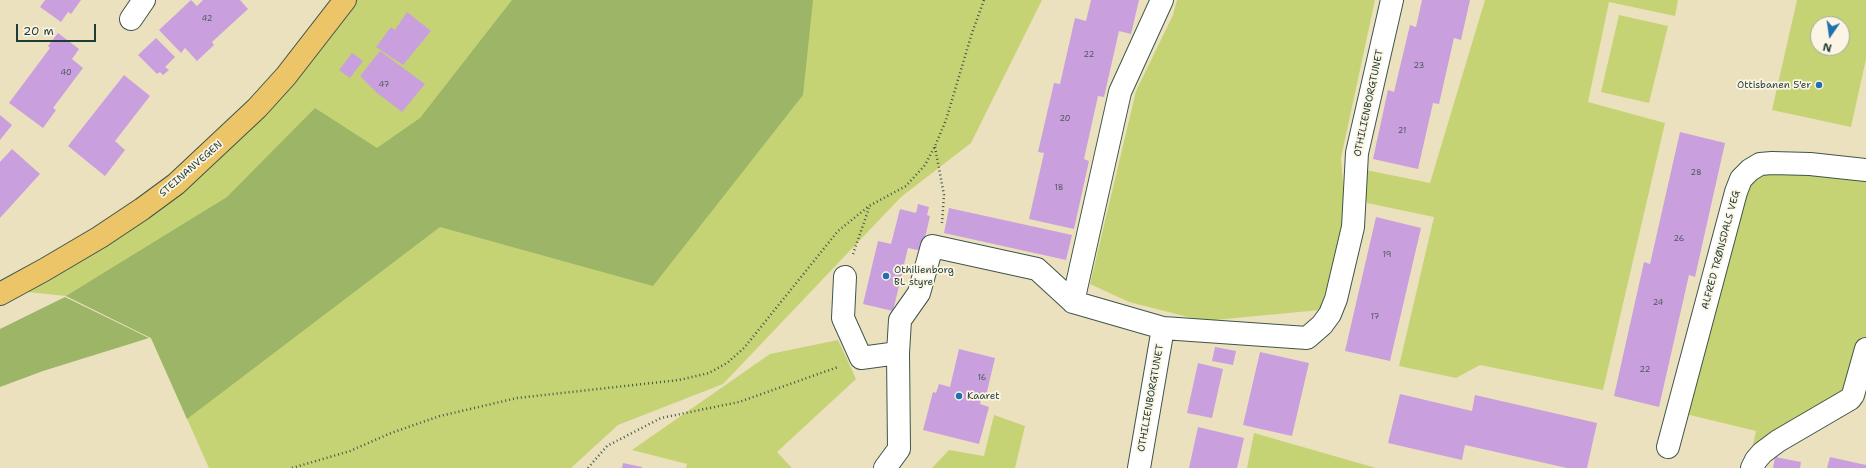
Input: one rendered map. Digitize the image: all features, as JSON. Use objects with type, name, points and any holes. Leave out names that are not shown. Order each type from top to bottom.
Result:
[{"type":"main road","name":"STEINANVEGEN","points":[[0,294],[100,237],[176,184],[267,97],[315,41],[345,0]]},
{"type":"street","points":[[131,19],[144,0]]},
{"type":"street","points":[[885,468],[899,449],[898,353],[900,320],[919,293],[932,246],[1037,269],[1073,302],[1120,92],[1162,0]]},
{"type":"street","name":"OTHILIENBORGTUNET","points":[[1073,302],[1163,328],[1307,338],[1322,325],[1330,314],[1336,299],[1353,227],[1357,153],[1392,0]]},
{"type":"street","name":"ALFRED TRØNSDALS VEG","points":[[1668,447],[1736,192],[1741,179],[1750,170],[1760,164],[1772,163],[1810,164],[1866,170]]},
{"type":"street","points":[[845,277],[843,318],[861,358],[898,353]]},
{"type":"street","name":"OTHILIENBORGTUNET","points":[[1139,468],[1163,328]]},
{"type":"street","points":[[1752,468],[1762,453],[1778,441],[1850,400],[1853,395],[1866,349]]},
{"type":"path","points":[[292,468],[350,451],[391,433],[440,416],[517,398],[678,380],[709,373],[727,363],[744,348],[838,230],[869,206],[906,186],[926,165],[946,120],[972,33],[984,0]]},
{"type":"path","points":[[935,146],[944,195],[941,248]]},
{"type":"path","points":[[845,277],[869,206]]},
{"type":"path","points":[[588,468],[607,446],[661,418],[739,402],[861,358]]},
{"type":"green space","points":[[345,0],[1042,0],[971,143],[901,197],[723,384],[618,425],[571,468],[209,468],[151,338],[66,296],[8,290],[176,184]]},
{"type":"green space","points":[[512,0],[813,0],[803,95],[653,286],[440,227],[187,419],[151,338],[66,296],[227,197],[315,108],[377,148],[420,118]]},
{"type":"green space","points":[[1177,0],[1375,0],[1341,158],[1346,220],[1320,310],[1204,321],[1129,302],[1090,284],[1136,91],[1173,15]]},
{"type":"green space","points":[[1485,0],[1678,0],[1675,16],[1609,2],[1588,102],[1665,123],[1603,390],[1480,365],[1456,378],[1399,366],[1434,217],[1367,203],[1361,169],[1430,183]]},
{"type":"green space","name":"Ottisbanen 5'er","points":[[1797,0],[1866,0],[1866,59],[1851,127],[1772,110]]},
{"type":"green space","points":[[1619,15],[1668,26],[1649,103],[1601,92]]},
{"type":"green space","points":[[1750,170],[1866,170],[1866,349],[1853,395],[1751,454],[1756,431],[1686,414]]},
{"type":"green space","points":[[65,297],[149,338],[43,371],[0,387],[0,329]]},
{"type":"green space","points":[[838,340],[856,379],[777,452],[792,468],[686,468],[687,464],[632,450],[770,354]]},
{"type":"green space","points":[[994,415],[1025,426],[1015,468],[932,468],[949,450],[984,456]]},
{"type":"green space","points":[[1254,433],[1376,468],[1247,468]]},
{"type":"building","points":[[45,0],[81,0],[71,14],[68,12],[61,22],[40,7]]},
{"type":"building","points":[[191,0],[197,6],[203,0],[240,0],[248,9],[212,42],[214,45],[197,61],[185,48],[181,53],[159,30]]},
{"type":"building","points":[[1091,0],[1139,0],[1131,34],[1119,31],[1104,97],[1098,96],[1084,159],[1089,161],[1074,229],[1029,219],[1044,153],[1038,152],[1054,83],[1060,84],[1075,18],[1086,21]]},
{"type":"building","points":[[1422,0],[1470,0],[1461,40],[1454,38],[1439,104],[1433,103],[1418,169],[1373,159],[1388,90],[1394,92],[1410,25],[1416,27]]},
{"type":"building","points":[[407,12],[431,31],[403,65],[376,47],[391,27],[395,30]]},
{"type":"building","points":[[58,33],[79,49],[72,59],[83,68],[53,108],[56,110],[43,128],[9,103],[50,48],[48,46]]},
{"type":"building","points":[[156,38],[175,57],[165,67],[169,70],[163,75],[160,72],[157,74],[138,55]]},
{"type":"building","points":[[380,51],[425,84],[402,112],[377,93],[360,76]]},
{"type":"building","points":[[352,53],[363,61],[350,78],[339,70]]},
{"type":"building","points":[[124,75],[150,96],[115,141],[125,150],[105,176],[68,146]]},
{"type":"building","points":[[0,115],[12,125],[0,140]]},
{"type":"building","points":[[1680,132],[1725,143],[1695,277],[1689,275],[1659,407],[1614,396],[1644,262],[1650,264]]},
{"type":"building","points":[[12,149],[40,174],[0,218],[0,162]]},
{"type":"building","name":"Othilienborg BL styre","points":[[918,204],[929,207],[927,215],[930,216],[922,251],[908,248],[893,311],[863,304],[878,241],[891,244],[900,209],[916,213]]},
{"type":"building","points":[[949,208],[1072,235],[1066,260],[944,233]]},
{"type":"building","points":[[1376,217],[1421,228],[1390,361],[1345,351]]},
{"type":"building","points":[[1215,347],[1236,351],[1233,365],[1212,361]]},
{"type":"building","name":"Kaaret","points":[[959,349],[995,358],[985,400],[981,399],[980,404],[989,407],[979,444],[923,430],[933,392],[936,393],[939,384],[950,387]]},
{"type":"building","points":[[1260,352],[1309,363],[1292,436],[1243,425]]},
{"type":"building","points":[[1198,363],[1223,369],[1212,418],[1187,413]]},
{"type":"building","points":[[1400,394],[1472,411],[1475,395],[1597,423],[1587,468],[1567,468],[1465,445],[1462,460],[1388,443]]},
{"type":"building","points":[[1198,427],[1244,438],[1237,468],[1189,468]]},
{"type":"building","points":[[1775,457],[1801,462],[1800,468],[1773,468]]},
{"type":"building","points":[[1830,457],[1866,465],[1866,468],[1827,468]]},
{"type":"building","points":[[623,463],[642,467],[642,468],[622,468]]},
{"type":"place","name":"Ottisbanen 5'er","points":[[1819,85]]},
{"type":"place","name":"Othilienborg BL styre","points":[[886,276]]},
{"type":"place","name":"Kaaret","points":[[959,396]]}]
